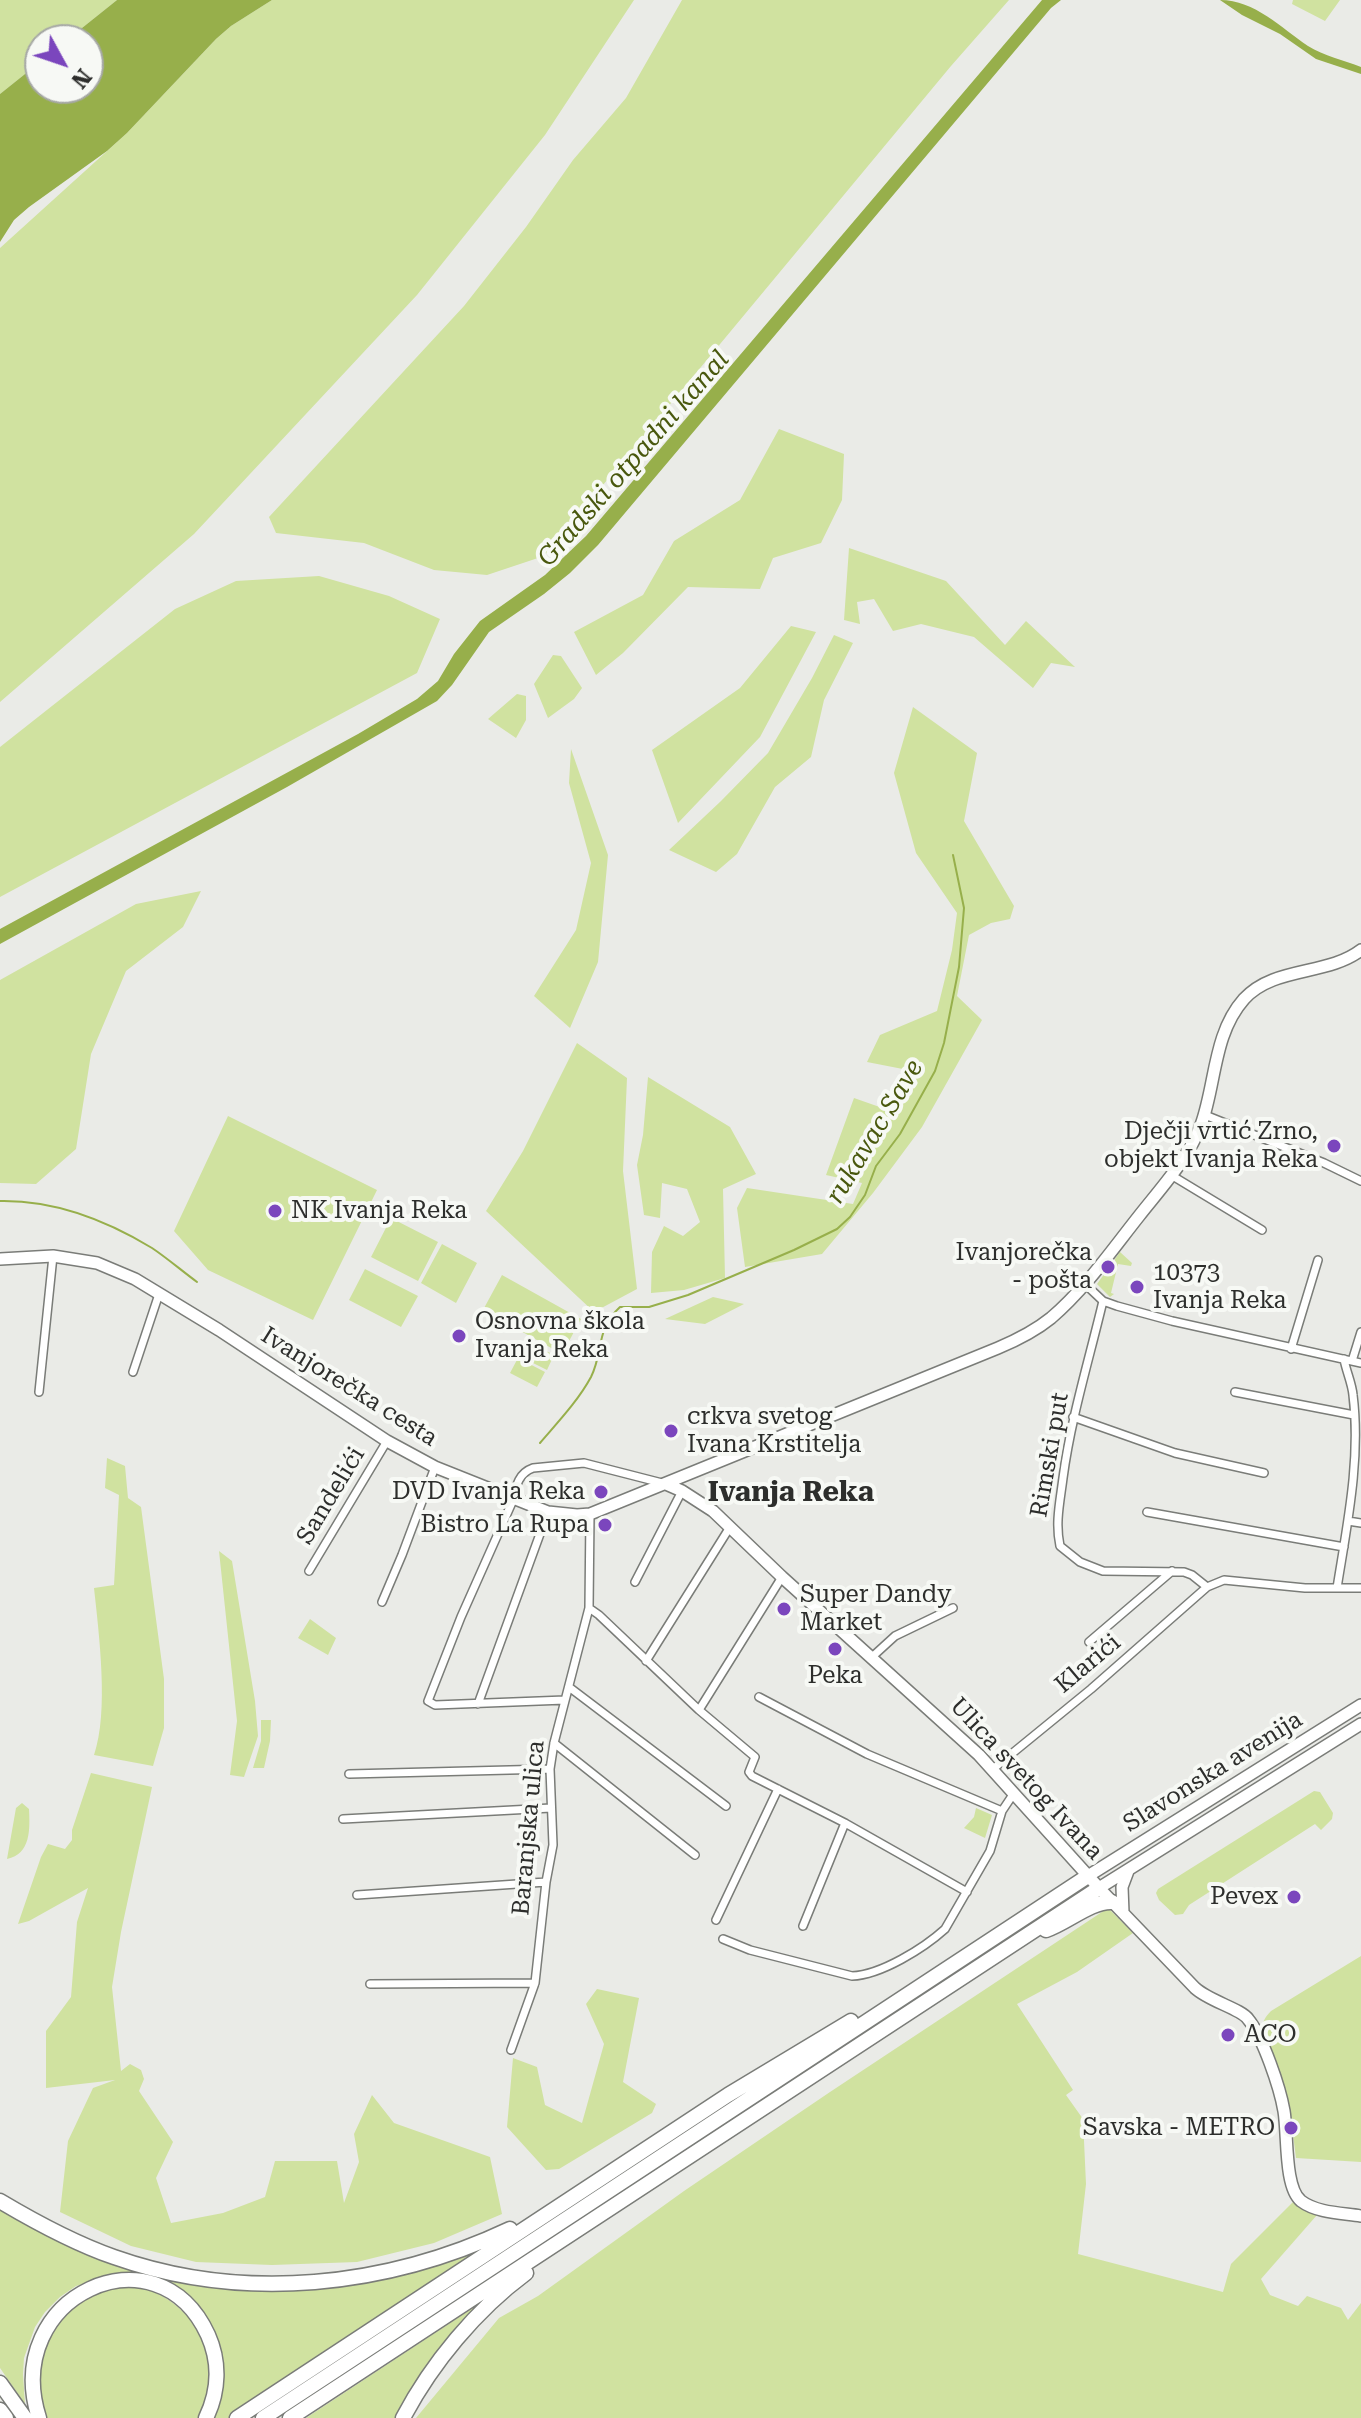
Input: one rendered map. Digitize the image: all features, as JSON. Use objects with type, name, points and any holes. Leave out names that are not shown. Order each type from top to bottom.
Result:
[{"type":"highway","points":[[263,2418],[1088,1876]]},
{"type":"highway","points":[[290,2418],[1099,1888]]},
{"type":"highway","points":[[1029,1933],[1055,1927],[1097,1904],[1112,1902]]},
{"type":"highway","points":[[237,2418],[728,2095],[876,2007],[894,2003]]},
{"type":"highway","points":[[0,2201],[73,2241],[116,2258],[167,2272],[259,2283],[355,2278],[397,2270],[482,2243],[532,2216],[554,2209]]},
{"type":"highway","points":[[403,2418],[428,2376],[480,2314],[517,2280],[586,2231],[593,2219]]},
{"type":"highway","points":[[39,2418],[31,2397],[28,2370],[41,2326],[59,2304],[77,2292],[101,2282],[121,2280],[146,2283],[168,2292],[188,2307],[204,2328],[214,2352],[217,2378],[206,2418]]},
{"type":"highway","points":[[0,2383],[25,2418]]},
{"type":"highway","points":[[0,2410],[6,2418]]},
{"type":"main road","name":"Ivanjorečka cesta","points":[[0,1259],[53,1256],[97,1263],[135,1279],[219,1330],[387,1441],[435,1467],[548,1512],[590,1514],[1010,1343],[1052,1317],[1084,1283],[1189,1150],[1205,1115],[1225,1032],[1242,1001],[1255,989],[1282,977],[1343,961],[1361,950]]},
{"type":"main road","name":"Ulica svetog Ivana","points":[[666,1484],[713,1511],[993,1769],[1112,1902],[1205,1996],[1249,2019],[1283,2105],[1290,2178],[1298,2198],[1316,2209],[1361,2216]]},
{"type":"main road","name":"Slavonska avenija","points":[[1088,1876],[1361,1705]]},
{"type":"main road","name":"Slavonska avenija","points":[[1099,1888],[1361,1724]]},
{"type":"main road","points":[[1123,1913],[1122,1887],[1129,1869]]},
{"type":"street","points":[[1205,1115],[1361,1181]]},
{"type":"street","points":[[1171,1175],[1262,1230]]},
{"type":"street","points":[[39,1392],[53,1256]]},
{"type":"street","points":[[1291,1349],[1318,1260]]},
{"type":"street","points":[[1084,1283],[1103,1301],[1172,1321],[1361,1363]]},
{"type":"street","points":[[133,1372],[159,1294]]},
{"type":"street","name":"Rimski put","points":[[1103,1301],[1073,1417],[1056,1527],[1060,1546],[1080,1562],[1103,1571],[1172,1571],[1192,1575],[1207,1587]]},
{"type":"street","points":[[1337,1588],[1354,1467],[1353,1394],[1348,1360],[1361,1332]]},
{"type":"street","points":[[1235,1392],[1354,1415]]},
{"type":"street","points":[[1073,1417],[1175,1453],[1264,1473]]},
{"type":"street","name":"Sandelići","points":[[309,1571],[387,1441]]},
{"type":"street","points":[[565,1700],[435,1705],[428,1701],[514,1498],[516,1486],[525,1471],[584,1463],[666,1484]]},
{"type":"street","points":[[382,1602],[435,1467]]},
{"type":"street","points":[[635,1582],[682,1491]]},
{"type":"street","points":[[478,1704],[548,1512]]},
{"type":"street","points":[[1147,1512],[1344,1547]]},
{"type":"street","name":"Baranjska ulica","points":[[511,2050],[535,1983],[553,1845],[550,1769],[589,1608],[590,1514]]},
{"type":"street","points":[[1348,1521],[1361,1523]]},
{"type":"street","points":[[646,1661],[730,1527]]},
{"type":"street","points":[[1089,1642],[1172,1571]]},
{"type":"street","points":[[699,1710],[782,1577]]},
{"type":"street","points":[[1207,1587],[1224,1580],[1305,1588],[1361,1588]]},
{"type":"street","name":"Klarići","points":[[993,1769],[1091,1689],[1207,1587]]},
{"type":"street","points":[[589,1608],[699,1710],[755,1757],[749,1772],[752,1776],[845,1823],[967,1892]]},
{"type":"street","points":[[872,1657],[895,1636],[953,1608]]},
{"type":"street","points":[[569,1687],[726,1806]]},
{"type":"street","points":[[759,1697],[867,1754],[1002,1811]]},
{"type":"street","points":[[554,1743],[695,1855]]},
{"type":"street","points":[[349,1774],[550,1769]]},
{"type":"street","points":[[716,1920],[778,1789]]},
{"type":"street","points":[[723,1939],[775,1957],[844,1974],[860,1975],[895,1962],[945,1929],[990,1851],[1002,1811],[1015,1793]]},
{"type":"street","points":[[343,1819],[551,1808]]},
{"type":"street","points":[[803,1926],[845,1823]]},
{"type":"street","points":[[357,1895],[546,1882]]},
{"type":"street","points":[[370,1984],[535,1983]]},
{"type":"shaded area","points":[[0,0],[117,0],[87,24],[24,24],[24,75],[0,94]]},
{"type":"shaded area","points":[[117,0],[272,0],[216,39],[127,133],[29,207],[14,220],[0,242],[0,94],[24,75],[24,104],[104,104],[104,24],[87,24]]},
{"type":"shaded area","points":[[272,0],[634,0],[545,135],[417,295],[194,534],[0,702],[0,248],[127,133],[216,39]]},
{"type":"shaded area","points":[[682,0],[1009,0],[544,556],[487,575],[434,570],[364,543],[276,533],[269,517],[464,306],[526,227],[573,160],[626,98]]},
{"type":"shaded area","points":[[1042,0],[1061,0],[1051,8],[598,545],[544,594],[489,632],[437,701],[0,944],[0,929],[358,734],[417,699],[438,681],[480,621],[545,575],[586,536]]},
{"type":"shaded area","points":[[1220,0],[1233,1],[1256,10],[1308,46],[1361,67],[1361,74],[1316,59],[1280,34]]},
{"type":"shaded area","points":[[1293,0],[1340,0],[1325,21],[1292,4]]},
{"type":"shaded area","points":[[779,429],[844,454],[842,500],[821,543],[773,558],[760,589],[688,587],[623,653],[596,675],[574,632],[643,595],[674,541],[740,500]]},
{"type":"shaded area","points":[[849,548],[946,581],[1005,645],[1026,621],[1075,667],[1051,663],[1033,688],[974,637],[921,624],[893,631],[874,599],[857,602],[860,624],[844,620]]},
{"type":"shaded area","points":[[319,576],[389,596],[440,619],[417,673],[0,897],[0,747],[175,609],[236,581]]},
{"type":"shaded area","points":[[791,626],[816,632],[760,737],[678,823],[652,750],[740,688]]},
{"type":"shaded area","points":[[834,635],[853,643],[824,700],[811,757],[775,787],[737,854],[716,872],[669,850],[768,753]]},
{"type":"shaded area","points":[[553,655],[561,656],[582,688],[574,699],[548,718],[534,684]]},
{"type":"shaded area","points":[[517,694],[526,696],[526,720],[516,738],[488,719]]},
{"type":"shaded area","points":[[913,707],[977,753],[964,821],[1014,906],[1010,919],[991,923],[969,935],[957,996],[982,1020],[922,1127],[822,1254],[745,1267],[737,1208],[747,1188],[853,1204],[862,1183],[826,1175],[854,1098],[891,1111],[913,1071],[867,1062],[880,1035],[937,1011],[952,950],[957,913],[916,853],[894,773]]},
{"type":"shaded area","points":[[571,749],[608,855],[598,962],[570,1028],[534,996],[576,930],[591,863],[569,783]]},
{"type":"shaded area","points":[[201,891],[183,927],[126,971],[91,1054],[76,1149],[36,1184],[0,1183],[0,980],[136,904]]},
{"type":"shaded area","points":[[577,1043],[627,1078],[623,1171],[637,1289],[594,1312],[486,1211],[523,1151]]},
{"type":"shaded area","points":[[648,1077],[730,1127],[756,1174],[723,1189],[725,1278],[684,1290],[651,1293],[652,1252],[664,1226],[683,1236],[700,1222],[687,1189],[662,1183],[660,1218],[644,1215],[637,1165]]},
{"type":"shaded area","name":"NK Ivanja Reka","points":[[228,1116],[377,1190],[313,1320],[208,1270],[174,1231]]},
{"type":"shaded area","points":[[391,1218],[438,1242],[418,1281],[371,1257]]},
{"type":"shaded area","points":[[442,1244],[477,1263],[456,1303],[421,1283]]},
{"type":"shaded area","points":[[1120,1252],[1132,1263],[1131,1266],[1118,1264],[1111,1293],[1114,1294],[1110,1297],[1097,1284]]},
{"type":"shaded area","points":[[365,1269],[418,1296],[401,1327],[349,1300]]},
{"type":"shaded area","points":[[502,1275],[581,1319],[562,1354],[483,1310]]},
{"type":"shaded area","points":[[713,1297],[744,1304],[705,1324],[665,1319]]},
{"type":"shaded area","points":[[527,1341],[554,1355],[547,1370],[519,1356]]},
{"type":"shaded area","points":[[518,1358],[545,1372],[537,1387],[510,1373]]},
{"type":"shaded area","points":[[107,1458],[125,1466],[128,1498],[141,1507],[164,1679],[164,1728],[153,1766],[94,1755],[99,1737],[102,1695],[94,1588],[114,1585],[119,1495],[105,1488]]},
{"type":"shaded area","points":[[219,1551],[232,1561],[255,1701],[258,1736],[244,1777],[230,1775],[237,1721]]},
{"type":"shaded area","points":[[310,1619],[336,1638],[328,1655],[298,1638]]},
{"type":"shaded area","points":[[261,1720],[271,1720],[270,1741],[264,1768],[253,1768],[261,1741]]},
{"type":"shaded area","points":[[91,1773],[152,1787],[112,1987],[121,2071],[130,2064],[141,2070],[144,2079],[139,2091],[173,2142],[156,2178],[171,2223],[223,2213],[265,2197],[275,2161],[337,2161],[344,2203],[359,2162],[354,2134],[372,2095],[394,2123],[490,2157],[502,2214],[434,2243],[357,2262],[272,2265],[196,2262],[131,2246],[60,2212],[68,2141],[93,2088],[115,2080],[46,2088],[46,2031],[71,1997],[77,1922],[88,1888],[18,1924],[48,1844],[65,1849],[72,1840],[72,1830]]},
{"type":"shaded area","points":[[1314,1791],[1320,1792],[1333,1813],[1332,1819],[1321,1830],[1315,1824],[1189,1905],[1183,1914],[1175,1915],[1159,1900],[1158,1889]]},
{"type":"shaded area","points":[[22,1803],[29,1809],[27,1840],[21,1852],[7,1859],[16,1808]]},
{"type":"shaded area","points":[[976,1808],[992,1815],[985,1838],[964,1828],[974,1817]]},
{"type":"shaded area","points":[[1108,1908],[1133,1933],[1077,1972],[1017,2004],[1073,2090],[1066,2095],[1083,2119],[1086,2184],[1078,2254],[1223,2292],[1231,2264],[1294,2201],[1317,2215],[1261,2279],[1270,2295],[1298,2306],[1307,2296],[1341,2308],[1348,2320],[1361,2303],[1361,2418],[416,2418],[499,2318],[538,2296],[684,2191]]},
{"type":"shaded area","points":[[1361,1956],[1361,2162],[1296,2158],[1289,2103],[1262,2029],[1264,2021],[1271,2011]]},
{"type":"shaded area","points":[[597,1989],[639,1998],[623,2082],[656,2104],[652,2113],[559,2169],[546,2170],[507,2127],[513,2058],[537,2067],[545,2105],[582,2123],[604,2044],[586,2004]]},
{"type":"shaded area","points":[[0,2207],[116,2262],[301,2288],[494,2241],[229,2418],[212,2418],[205,2319],[128,2275],[111,2276],[76,2286],[45,2312],[35,2327],[24,2358],[25,2404],[0,2368]]},
{"type":"shaded area","points":[[116,2286],[145,2289],[164,2297],[199,2330],[211,2363],[211,2377],[200,2418],[44,2418],[34,2364],[74,2300]]},
{"type":"shaded area","points":[[494,2294],[398,2418],[306,2418]]},
{"type":"waterway","name":"rukavac Save","points":[[540,1443],[586,1386],[595,1367],[603,1332],[620,1307],[649,1307],[688,1295],[794,1250],[837,1229],[850,1217],[865,1195],[876,1166],[900,1134],[935,1071],[944,1043],[959,967],[964,908],[953,855]]},
{"type":"waterway","name":"rukavac Save","points":[[0,1201],[60,1208],[98,1221],[152,1248],[197,1282]]},
{"type":"place","name":"Dječji vrtić Zrno, objekt Ivanja Reka","points":[[1334,1146]]},
{"type":"place","name":"NK Ivanja Reka","points":[[275,1211]]},
{"type":"place","name":"Ivanjorečka - pošta","points":[[1108,1267]]},
{"type":"place","name":"10373 Ivanja Reka","points":[[1137,1287]]},
{"type":"place","name":"Osnovna škola Ivanja Reka","points":[[459,1336]]},
{"type":"place","name":"crkva svetog Ivana Krstitelja","points":[[671,1431]]},
{"type":"place","name":"DVD Ivanja Reka","points":[[601,1492]]},
{"type":"place","name":"Bistro La Rupa","points":[[605,1525]]},
{"type":"place","name":"Super Dandy Market","points":[[784,1609]]},
{"type":"place","name":"Peka","points":[[835,1649]]},
{"type":"place","name":"Pevex","points":[[1294,1897]]},
{"type":"place","name":"ACO","points":[[1228,2035]]},
{"type":"place","name":"Savska - METRO","points":[[1291,2128]]},
{"type":"district","name":"Ivanja Reka","points":[[791,1493]]},
{"type":"water label","name":"Gradski otpadni kanal","points":[[634,459]]}]
